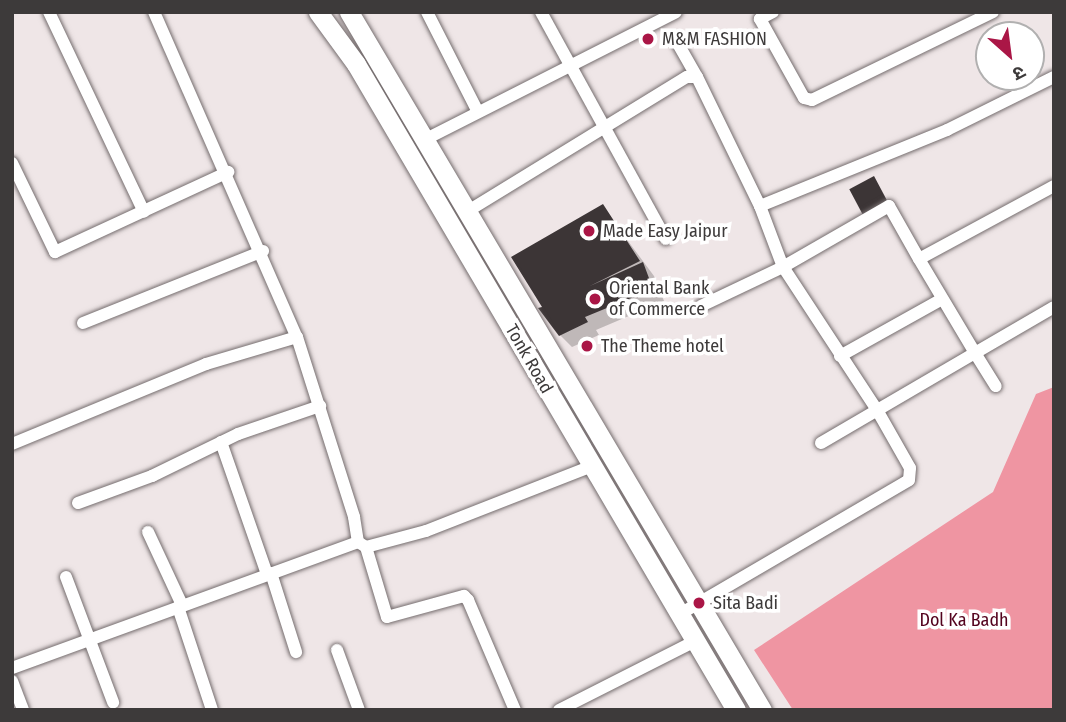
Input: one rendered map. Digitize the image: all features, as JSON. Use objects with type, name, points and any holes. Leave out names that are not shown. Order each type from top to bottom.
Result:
[{"type":"main road","name":"Tonk Road","points":[[318,12],[356,64],[736,710]]},
{"type":"main road","name":"Tonk Road","points":[[349,12],[762,710]]},
{"type":"street","points":[[49,12],[144,212]]},
{"type":"street","points":[[155,12],[228,173],[297,337],[387,617],[464,596],[514,710]]},
{"type":"street","points":[[427,12],[477,110]]},
{"type":"street","points":[[541,12],[602,128],[666,239]]},
{"type":"street","points":[[425,139],[477,110],[568,66],[654,17],[676,12]]},
{"type":"street","points":[[773,12],[758,15],[804,98],[812,100],[993,12]]},
{"type":"street","points":[[677,42],[697,76],[760,206],[783,267],[877,410],[910,468],[909,480],[680,614]]},
{"type":"street","points":[[468,211],[687,77],[697,76]]},
{"type":"street","points":[[760,206],[947,130],[1054,77]]},
{"type":"street","points":[[12,163],[55,252],[228,173]]},
{"type":"street","points":[[919,259],[1054,186]]},
{"type":"street","points":[[701,306],[783,267],[888,206],[940,300],[996,386]]},
{"type":"street","points":[[83,323],[262,251]]},
{"type":"street","points":[[840,356],[940,300]]},
{"type":"street","points":[[821,443],[1054,307]]},
{"type":"street","points":[[12,444],[206,364],[297,337]]},
{"type":"street","points":[[78,503],[152,476],[221,443],[320,406]]},
{"type":"street","points":[[221,443],[296,653]]},
{"type":"street","points":[[12,668],[269,573],[362,545],[426,531],[592,466]]},
{"type":"street","points":[[148,532],[180,606],[212,710]]},
{"type":"street","points":[[66,577],[113,702]]},
{"type":"street","points":[[559,710],[695,641]]},
{"type":"street","points":[[337,650],[359,710]]},
{"type":"street","points":[[12,681],[23,710]]},
{"type":"green space","name":"Dol Ka Badh","points":[[1054,387],[1054,710],[793,710],[754,650],[993,492],[1036,394]]},
{"type":"building","points":[[874,176],[889,204],[864,217],[849,189]]},
{"type":"building","name":"Made Easy Jaipur","points":[[603,204],[640,261],[590,286],[643,262],[653,289],[585,317],[588,322],[559,336],[538,308],[542,307],[511,257]]},
{"type":"place","name":"M&M FASHION","points":[[648,39]]},
{"type":"place","name":"Made Easy Jaipur","points":[[589,231]]},
{"type":"place","name":"Oriental Bank of Commerce","points":[[595,299]]},
{"type":"place","name":"The Theme hotel","points":[[587,346]]},
{"type":"place","name":"Sita Badi","points":[[699,603]]}]
